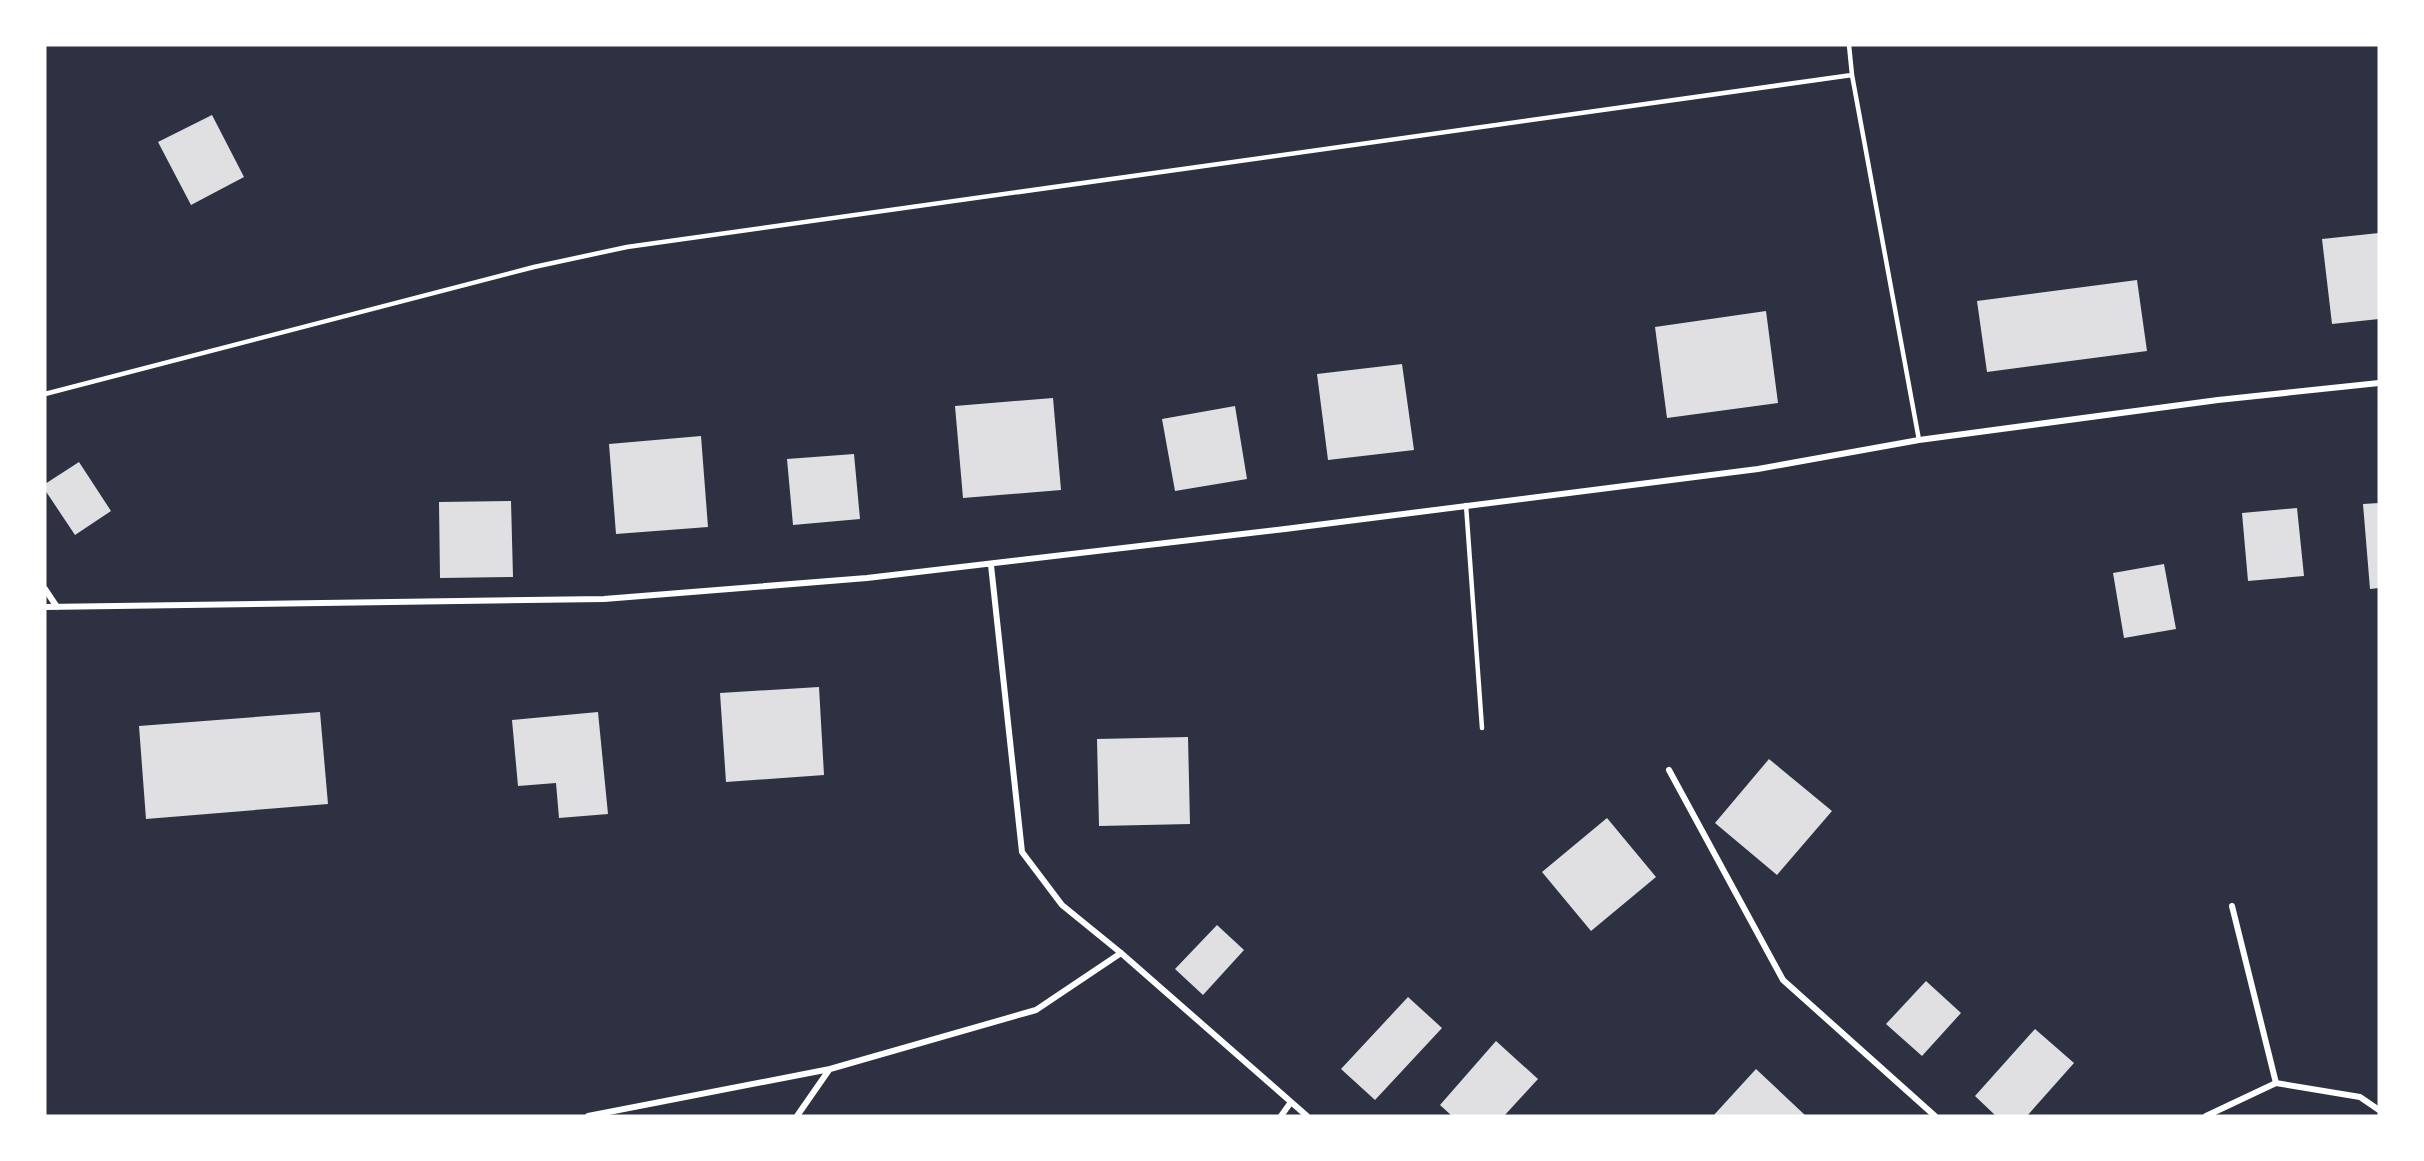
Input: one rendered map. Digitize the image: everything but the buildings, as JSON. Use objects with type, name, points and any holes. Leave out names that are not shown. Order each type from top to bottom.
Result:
[{"type":"street","points":[[45,607],[604,599],[867,579],[1758,469],[1919,440],[2218,400],[2379,383]]},
{"type":"street","points":[[991,565],[1022,852],[1062,906],[1121,953],[1307,1116]]},
{"type":"street","points":[[45,589],[57,607]]},
{"type":"street","points":[[1669,770],[1783,980],[1935,1116]]},
{"type":"street","points":[[2232,906],[2276,1083]]},
{"type":"street","points":[[588,1116],[830,1070],[1036,1010],[1121,953]]},
{"type":"street","points":[[797,1116],[830,1070]]},
{"type":"street","points":[[2206,1116],[2276,1083],[2360,1097],[2379,1110]]},
{"type":"street","points":[[1281,1116],[1291,1102]]},
{"type":"lane","points":[[1848,45],[1919,440]]},
{"type":"lane","points":[[45,394],[534,267],[627,247],[1852,75]]},
{"type":"lane","points":[[1466,505],[1482,728]]}]
